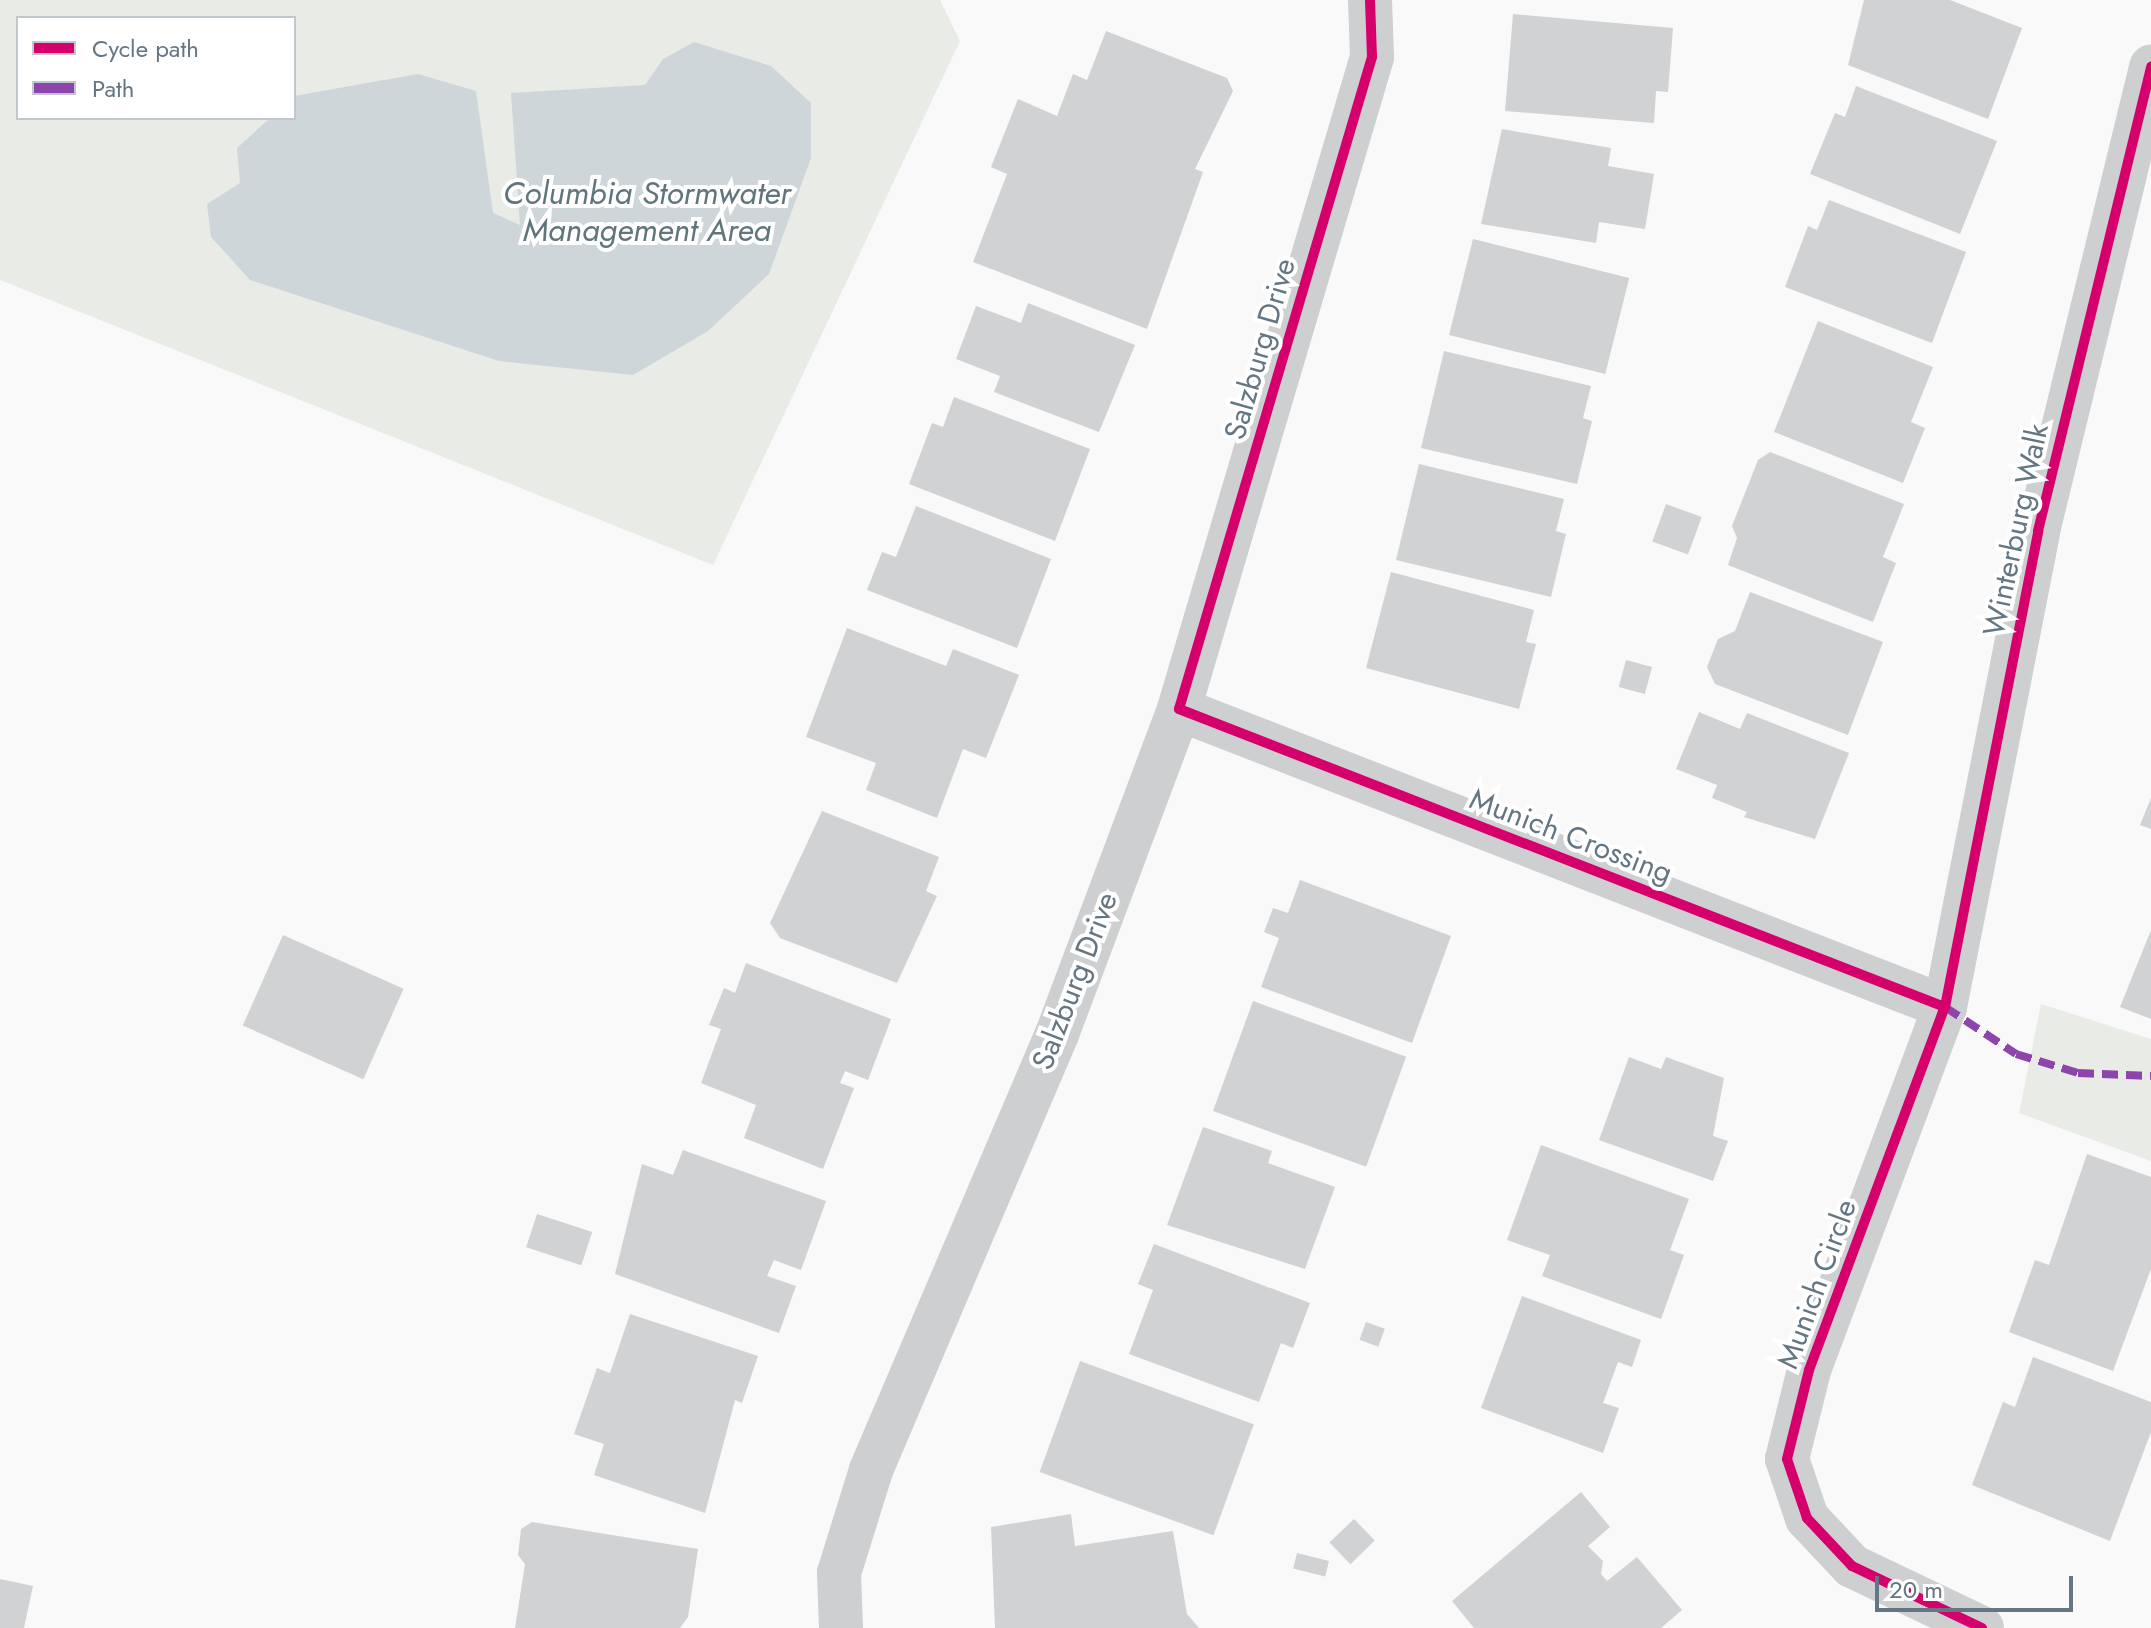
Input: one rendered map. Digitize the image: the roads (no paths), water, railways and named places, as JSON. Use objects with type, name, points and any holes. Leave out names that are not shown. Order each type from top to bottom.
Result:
[{"type":"street","name":"Salzburg Drive","points":[[841,1628],[839,1573],[871,1470],[1057,1034],[1179,709],[1372,57],[1370,0]]},
{"type":"street","name":"Winterburg Walk","points":[[1945,1007],[2038,531],[2151,67]]},
{"type":"street","name":"Munich Crossing","points":[[1179,709],[1945,1007]]},
{"type":"street","name":"Munich Circle","points":[[1945,1007],[1809,1370],[1787,1459],[1807,1518],[1852,1566],[1982,1628]]},
{"type":"water","name":"Columbia Stormwater Management Area","points":[[694,42],[771,66],[811,103],[811,158],[769,274],[708,331],[633,375],[499,361],[250,280],[211,237],[207,204],[240,183],[237,148],[268,120],[296,120],[296,96],[418,74],[476,91],[493,213],[520,225],[511,93],[645,85],[663,59]]}]
